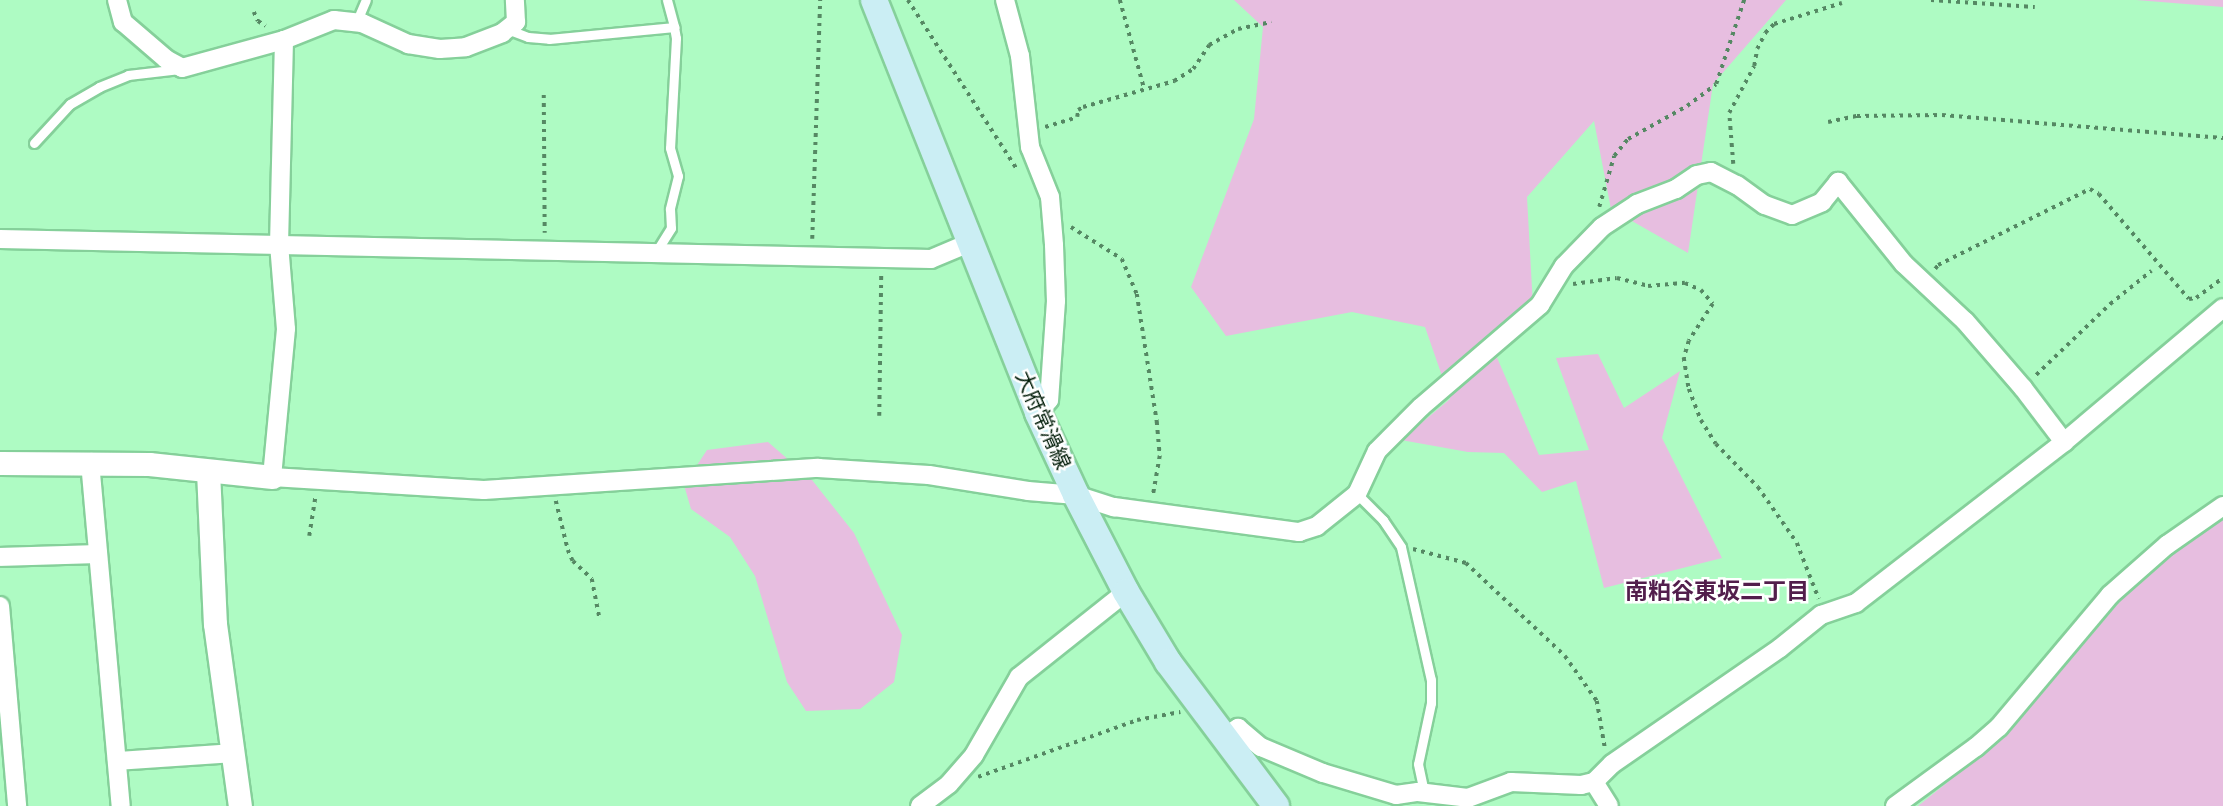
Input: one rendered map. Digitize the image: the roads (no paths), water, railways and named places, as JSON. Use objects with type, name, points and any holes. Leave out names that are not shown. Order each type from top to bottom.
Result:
[{"type":"main road","name":"大府常滑線","points":[[874,0],[1038,413],[1076,495],[1126,592],[1168,662],[1276,806]]},
{"type":"street","points":[[117,0],[122,22],[166,59],[182,68],[284,40],[334,20],[356,23],[408,44],[440,48],[466,47],[508,29],[516,22],[515,0]]},
{"type":"street","points":[[1005,0],[1020,56],[1027,131],[1050,197],[1056,290],[1049,400],[1038,413]]},
{"type":"street","points":[[272,477],[286,329],[279,244],[284,40]]},
{"type":"street","points":[[0,463],[149,464],[272,477],[484,490],[818,468],[929,475],[1028,491],[1076,495],[1114,508],[1299,533],[1317,526],[1357,494],[1377,451],[1421,407],[1541,305],[1564,266],[1607,224],[1637,204],[1676,188],[1697,175],[1711,172],[1734,183],[1765,205],[1792,215],[1822,202],[1839,182],[1904,264],[1965,321],[2023,387],[2064,442]]},
{"type":"street","points":[[0,239],[931,259],[969,243]]},
{"type":"street","points":[[1224,737],[1238,729],[1261,747],[1323,773],[1396,795],[1424,793],[1468,798],[1511,782],[1581,785],[1594,782],[1612,764],[1827,613],[1856,603],[2064,442],[2223,308]]},
{"type":"street","points":[[90,462],[121,806]]},
{"type":"street","points":[[208,471],[215,624],[240,806]]},
{"type":"street","points":[[1895,806],[1999,727],[2110,595],[2167,545],[2223,506]]},
{"type":"street","points":[[0,557],[99,554]]},
{"type":"street","points":[[920,806],[955,777],[974,755],[1019,677],[1126,592]]},
{"type":"street","points":[[0,606],[17,806]]},
{"type":"street","points":[[117,761],[233,753]]},
{"type":"street","points":[[1594,782],[1609,806]]},
{"type":"lane","points":[[356,23],[366,0]]},
{"type":"lane","points":[[659,254],[659,247],[671,228],[670,209],[678,176],[670,148],[676,38],[667,0]]},
{"type":"lane","points":[[508,29],[528,37],[549,39],[674,27]]},
{"type":"lane","points":[[34,143],[71,104],[99,87],[128,75],[182,68]]},
{"type":"lane","points":[[1357,494],[1382,520],[1401,547],[1431,680],[1432,704],[1418,764],[1424,793]]},
{"type":"district","name":"南粕谷東坂二丁目","points":[[1717,591]]}]
